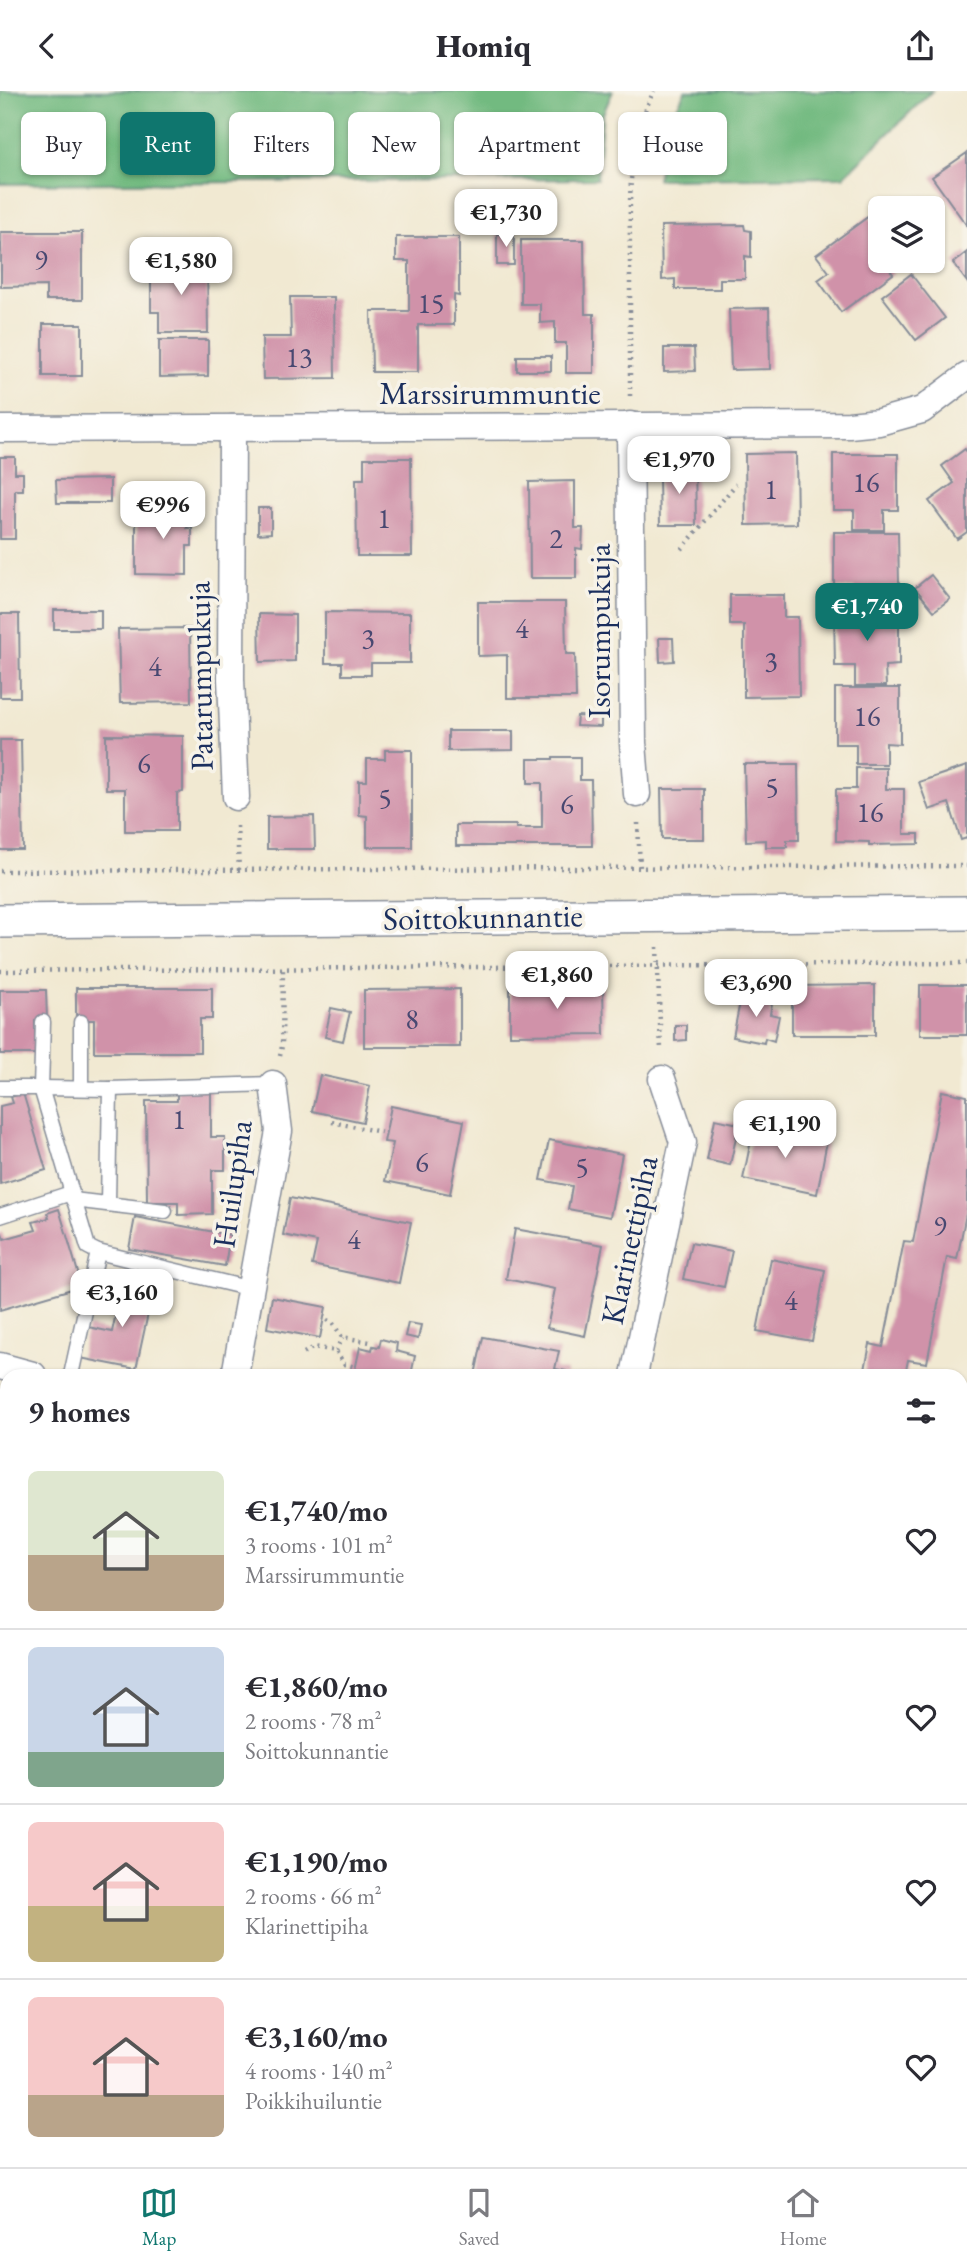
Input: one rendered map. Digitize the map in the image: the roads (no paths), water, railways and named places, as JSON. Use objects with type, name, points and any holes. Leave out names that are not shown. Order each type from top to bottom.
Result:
[{"type":"street","name":"Marssirummuntie","points":[[0,429],[849,425],[879,422],[922,410],[967,376]]},
{"type":"street","name":"Isorumpukuja","points":[[630,425],[633,743],[637,795]]},
{"type":"street","name":"Patarumpukuja","points":[[232,428],[231,679],[236,797]]},
{"type":"street","name":"Soittokunnantie","points":[[0,921],[967,913]]},
{"type":"street","name":"Klarinettipiha","points":[[635,1369],[683,1142],[662,1079]]},
{"type":"street","name":"Huilupiha","points":[[236,1369],[279,1131],[273,1084]]},
{"type":"lane","points":[[43,1022],[41,1088],[88,1247],[251,1289]]},
{"type":"lane","points":[[81,1022],[81,1088]]},
{"type":"lane","points":[[0,1088],[110,1089],[273,1084]]},
{"type":"lane","points":[[108,1203],[110,1089]]},
{"type":"lane","points":[[0,1216],[72,1196],[165,1211]]},
{"type":"lane","points":[[72,1369],[98,1251]]}]
